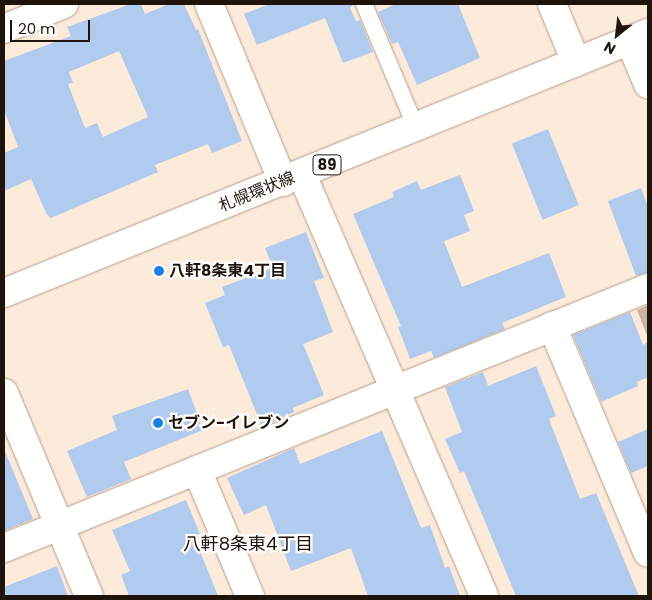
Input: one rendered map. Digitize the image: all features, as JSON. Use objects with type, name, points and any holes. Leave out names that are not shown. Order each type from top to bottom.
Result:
[{"type":"street","points":[[4,29],[64,4]]},
{"type":"street","points":[[209,4],[292,179],[397,388],[484,596]]},
{"type":"street","points":[[552,4],[576,62]]},
{"type":"street","points":[[639,37],[648,84]]},
{"type":"street","name":"札幌環状線","points":[[4,292],[292,179],[639,37]]},
{"type":"street","points":[[4,548],[648,288]]},
{"type":"street","points":[[552,326],[648,553]]},
{"type":"street","points":[[4,394],[89,596]]},
{"type":"street","points":[[197,470],[250,596]]},
{"type":"lane","points":[[364,4],[416,128]]},
{"type":"shaded area","points":[[648,305],[648,338],[637,310]]},
{"type":"building","points":[[131,4],[141,4],[145,14],[169,4],[184,4],[196,30],[198,29],[242,141],[212,153],[208,144],[155,165],[158,172],[51,218],[47,215],[31,179],[4,191],[4,153],[18,147],[4,110],[4,61],[71,36],[67,27]],"holes":[[[119,51],[148,117],[103,137],[97,123],[85,128],[68,84],[73,83],[69,72]]]},
{"type":"building","points":[[269,4],[354,4],[350,8],[356,21],[360,20],[373,52],[343,63],[325,18],[257,45],[244,14]]},
{"type":"building","points":[[396,4],[458,4],[480,58],[417,85],[398,42],[392,44],[378,12]]},
{"type":"building","points":[[548,129],[579,205],[543,220],[512,144]]},
{"type":"building","points":[[460,175],[474,211],[464,215],[470,231],[444,241],[462,287],[549,253],[566,297],[502,323],[505,329],[434,358],[431,351],[410,359],[398,327],[401,326],[353,214],[394,197],[392,192],[417,181],[421,190]]},
{"type":"building","points":[[641,188],[648,207],[648,273],[636,276],[608,201]]},
{"type":"building","points":[[306,232],[324,278],[314,281],[333,332],[303,344],[324,395],[293,408],[294,412],[262,427],[229,345],[223,347],[205,303],[225,295],[222,287],[273,268],[265,248]]},
{"type":"building","points":[[630,312],[643,345],[648,342],[648,377],[637,382],[638,386],[601,402],[573,335]]},
{"type":"building","points":[[536,366],[556,416],[549,419],[580,499],[596,493],[639,596],[516,596],[464,471],[460,473],[445,439],[462,432],[445,387],[483,372],[488,386]]},
{"type":"building","points":[[188,389],[203,430],[124,462],[131,479],[87,497],[67,451],[117,430],[112,416]]},
{"type":"building","points":[[648,429],[648,466],[631,473],[618,442]]},
{"type":"building","points":[[382,431],[421,528],[430,525],[445,568],[449,566],[460,596],[368,596],[351,548],[291,571],[266,505],[244,515],[227,478],[294,448],[300,464]]},
{"type":"building","points":[[4,449],[33,519],[4,531]]},
{"type":"building","points":[[186,500],[200,534],[194,536],[218,596],[129,596],[121,575],[130,571],[112,530]]},
{"type":"building","points":[[57,566],[68,596],[4,596],[4,587]]},
{"type":"place","name":"八軒8条東4丁目","points":[[159,271]]},
{"type":"place","name":"セブン-イレブン","points":[[158,423]]},
{"type":"district","name":"八軒8条東4丁目","points":[[248,544]]}]
